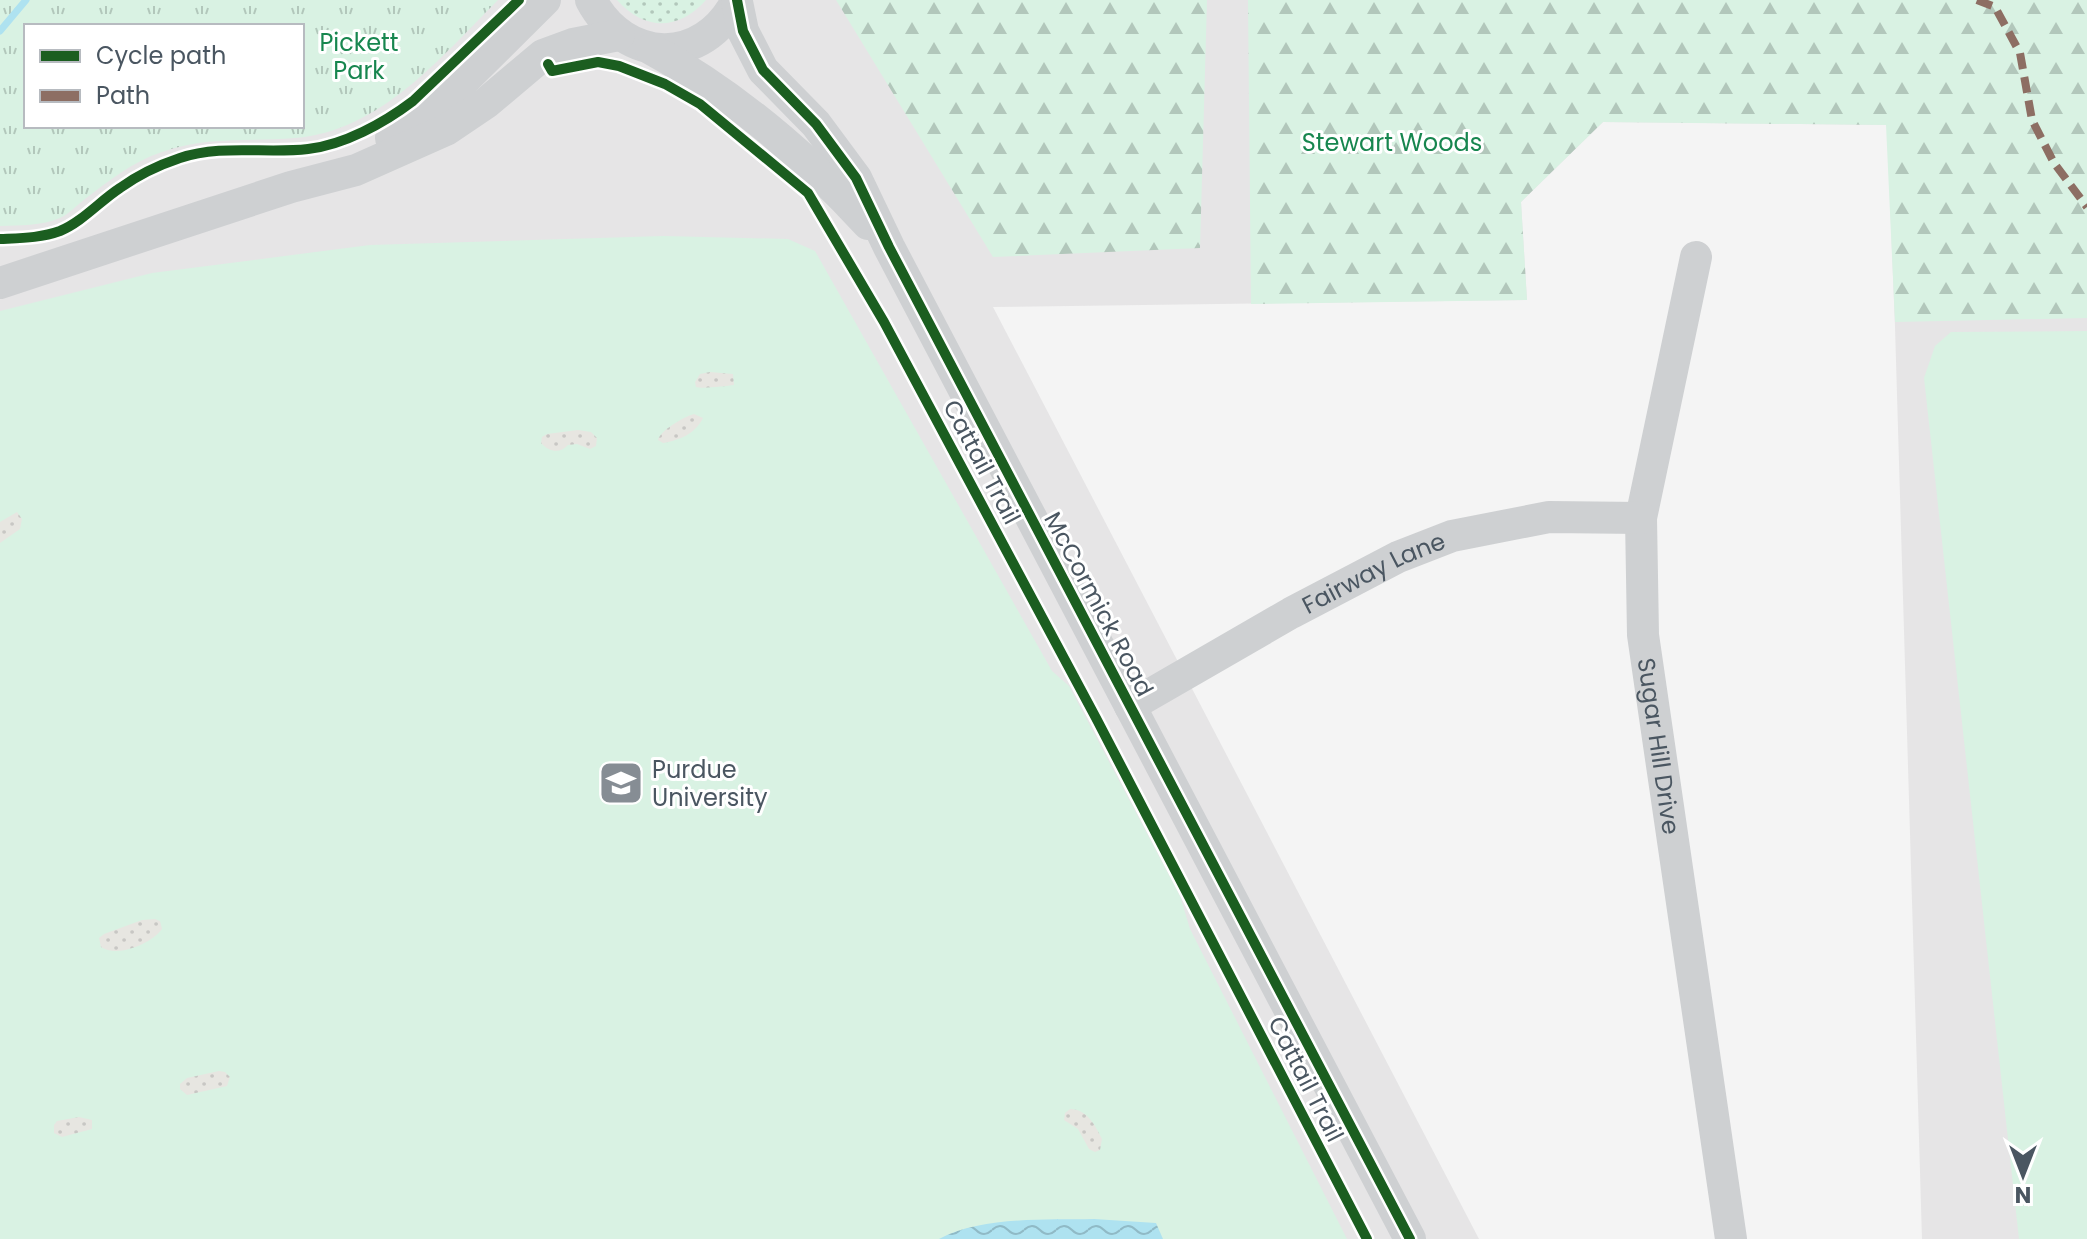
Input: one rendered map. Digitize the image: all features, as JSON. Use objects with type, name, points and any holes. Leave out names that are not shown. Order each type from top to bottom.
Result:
[{"type":"street","points":[[291,187],[404,131],[438,106],[545,0]]},
{"type":"street","points":[[591,0],[602,20],[619,35]]},
{"type":"street","points":[[651,49],[673,49],[693,44],[713,32],[737,1]]},
{"type":"street","name":"McCormick Road","points":[[737,1],[743,31],[763,70],[816,124],[856,178],[889,247],[1410,1239]]},
{"type":"street","points":[[0,283],[291,187],[356,170],[446,130],[486,103],[543,55],[573,44],[619,35]]},
{"type":"street","name":"McCormick Road","points":[[619,35],[651,49],[714,87],[770,130],[848,203],[889,247]]},
{"type":"street","name":"Sugar Hill Drive","points":[[1696,257],[1641,518],[1643,635],[1731,1239]]},
{"type":"street","name":"Fairway Lane","points":[[1130,706],[1291,613],[1398,557],[1452,536],[1549,517],[1641,518]]},
{"type":"shaded area","name":"Purdue University","points":[[0,0],[2087,0],[2087,1239],[1922,1239],[1887,125],[1603,122],[1521,202],[1527,300],[993,307],[1479,1239],[0,1239]]},
{"type":"green space","name":"Pickett Park","points":[[0,0],[498,0],[407,88],[355,122],[295,138],[195,144],[151,156],[112,178],[70,212],[53,221],[0,226]]},
{"type":"green space","points":[[617,0],[706,0],[684,17],[662,23],[639,17]]},
{"type":"green space","points":[[836,0],[1207,0],[1200,248],[993,257]]},
{"type":"green space","name":"Stewart Woods","points":[[1248,0],[2087,0],[2087,318],[1895,322],[1886,125],[1603,122],[1521,202],[1527,300],[1251,304]]},
{"type":"green space","points":[[664,236],[788,239],[815,251],[1052,671],[1069,686],[1180,896],[1190,929],[1347,1239],[0,1239],[0,311],[152,273],[370,245]]},
{"type":"green space","points":[[2087,331],[2087,1239],[2019,1239],[1924,378],[1935,346],[1951,332]]},
{"type":"sand","points":[[700,374],[733,374],[734,385],[696,387],[695,382]]},
{"type":"sand","points":[[694,414],[703,418],[691,432],[669,442],[658,440],[673,425]]},
{"type":"sand","points":[[578,430],[591,432],[597,438],[596,446],[590,449],[577,444],[568,445],[554,451],[541,443],[542,437],[547,434]]},
{"type":"sand","points":[[17,512],[22,519],[20,529],[0,543],[0,522]]},
{"type":"sand","points":[[142,920],[160,921],[162,929],[150,940],[124,950],[101,947],[99,938],[104,934]]},
{"type":"sand","points":[[219,1071],[230,1077],[227,1086],[187,1095],[180,1089],[180,1084],[187,1078]]},
{"type":"sand","points":[[1070,1109],[1086,1115],[1093,1123],[1102,1139],[1100,1150],[1095,1152],[1089,1149],[1078,1129],[1064,1120],[1065,1113]]},
{"type":"sand","points":[[79,1117],[92,1120],[92,1129],[62,1137],[54,1133],[57,1121]]},
{"type":"water","points":[[1094,1219],[1156,1223],[1163,1239],[939,1239],[975,1226],[994,1223]]},
{"type":"waterway","points":[[0,31],[26,0]]},
{"type":"marked path","points":[[1977,0],[1995,7],[2020,53],[2032,120],[2054,163],[2087,207]]},
{"type":"cycle path","points":[[0,239],[60,231],[134,179],[180,158],[211,151],[308,149],[336,143],[363,132],[413,101],[519,0]]},
{"type":"cycle path","name":"Cattail Trail","points":[[737,0],[743,31],[763,70],[816,124],[856,178],[889,247],[1410,1239]]},
{"type":"cycle path","name":"Cattail Trail","points":[[548,64],[552,71],[598,62],[619,66],[665,84],[700,104],[808,193],[884,322],[1096,718],[1367,1239]]},
{"type":"place","name":"Purdue University","points":[[621,783]]}]
